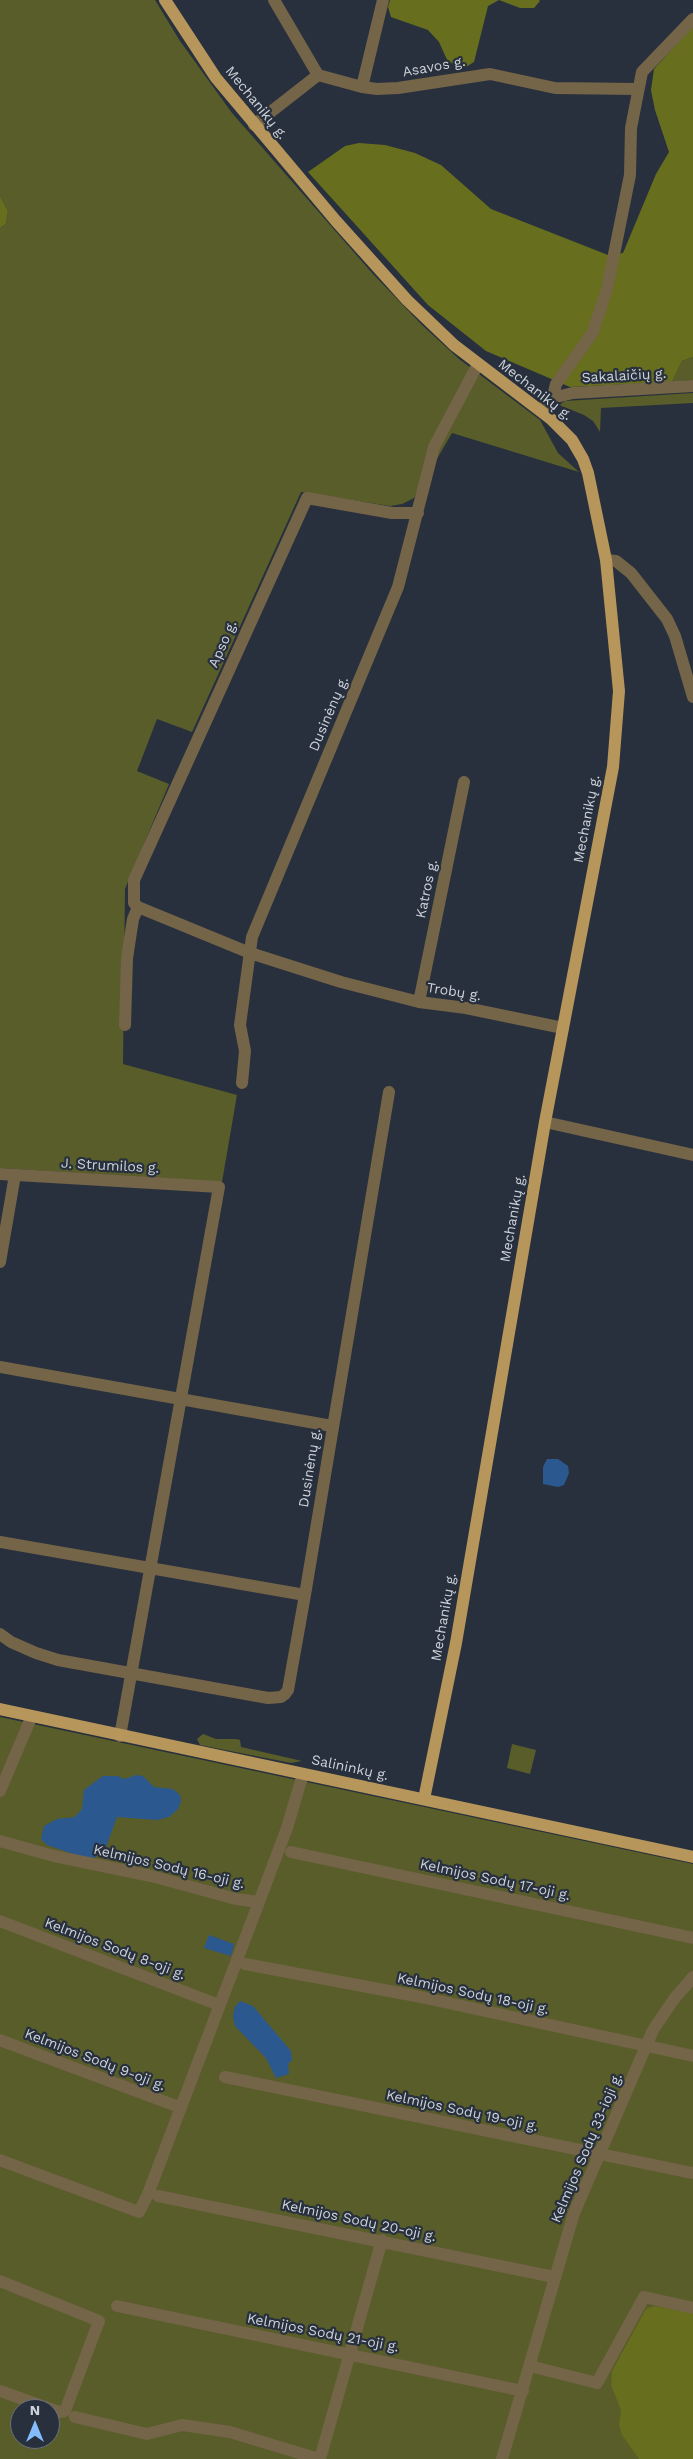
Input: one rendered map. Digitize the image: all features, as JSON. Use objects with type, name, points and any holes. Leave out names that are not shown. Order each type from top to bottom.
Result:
[{"type":"main road","name":"Mechanikų g.","points":[[165,0],[216,78],[254,125],[407,300],[454,345],[560,426],[572,440],[583,459],[606,560],[619,691],[616,739],[608,794],[545,1122],[456,1643],[424,1799]]},
{"type":"main road","name":"Salininkų g.","points":[[0,1709],[31,1718],[693,1856]]},
{"type":"street","points":[[254,125],[318,75],[274,0]]},
{"type":"street","points":[[362,87],[383,0]]},
{"type":"street","points":[[540,410],[556,397],[554,392],[556,384],[593,332],[607,289],[630,175],[631,128],[637,89],[642,72],[693,20]]},
{"type":"street","name":"Asavos g.","points":[[318,75],[362,87],[398,88],[490,74],[554,88],[637,89]]},
{"type":"street","name":"Dusinėnų g.","points":[[242,1083],[245,1052],[240,1025],[250,953],[256,929],[398,586],[434,447],[478,364]]},
{"type":"street","name":"Sakalaičių g.","points":[[556,397],[573,393],[693,386]]},
{"type":"street","name":"Apso g.","points":[[125,1025],[127,958],[133,919],[138,907],[133,896],[134,880],[307,498],[392,513],[418,513]]},
{"type":"street","points":[[606,560],[616,562],[631,573],[667,619],[675,636],[693,697]]},
{"type":"street","name":"Katros g.","points":[[419,1002],[464,782]]},
{"type":"street","points":[[138,907],[250,953]]},
{"type":"street","name":"Trobų g.","points":[[250,953],[341,982],[419,1002],[466,1008],[563,1028]]},
{"type":"street","name":"Dusinėnų g.","points":[[0,1634],[11,1642],[58,1660],[268,1698],[281,1697],[288,1690],[389,1092]]},
{"type":"street","points":[[545,1122],[693,1155]]},
{"type":"street","name":"J. Strumilos g.","points":[[0,1174],[219,1187],[180,1399]]},
{"type":"street","points":[[0,1262],[15,1175]]},
{"type":"street","points":[[0,1367],[332,1426]]},
{"type":"street","points":[[120,1736],[180,1399]]},
{"type":"street","points":[[0,1542],[305,1595]]},
{"type":"street","points":[[0,1790],[31,1718]]},
{"type":"street","name":"Kelmijos Sodų 16-oji g.","points":[[0,1840],[54,1856],[151,1876],[236,1899],[259,1902],[287,1828],[303,1774]]},
{"type":"street","name":"Kelmijos Sodų 17-oji g.","points":[[291,1852],[693,1938]]},
{"type":"street","points":[[0,2160],[139,2212],[148,2194],[179,2108],[259,1902]]},
{"type":"street","name":"Kelmijos Sodų 8-oji g.","points":[[0,1920],[219,2005]]},
{"type":"street","name":"Kelmijos Sodų 18-oji g.","points":[[245,1964],[416,1996],[693,2056]]},
{"type":"street","name":"Kelmijos Sodų 33-ioji g.","points":[[502,2459],[574,2213],[646,2046],[661,2016],[693,1976]]},
{"type":"street","name":"Kelmijos Sodų 9-oji g.","points":[[0,2040],[179,2108]]},
{"type":"street","name":"Kelmijos Sodų 19-oji g.","points":[[225,2077],[693,2173]]},
{"type":"street","name":"Kelmijos Sodų 20-oji g.","points":[[158,2196],[382,2240],[554,2277]]},
{"type":"street","points":[[0,2391],[59,2412],[147,2434],[182,2425],[230,2432],[320,2459],[382,2240]]},
{"type":"street","points":[[0,2280],[99,2320],[70,2414]]},
{"type":"street","points":[[530,2366],[597,2383],[644,2297],[693,2308]]},
{"type":"street","name":"Kelmijos Sodų 21-oji g.","points":[[117,2306],[523,2391]]},
{"type":"green space","points":[[0,0],[155,0],[180,41],[232,113],[373,274],[422,325],[459,359],[540,420],[558,453],[579,472],[452,433],[414,498],[402,504],[390,506],[301,492],[192,732],[157,719],[137,771],[169,784],[125,889],[123,1064],[237,1095],[222,1182],[0,1168],[0,228],[6,224],[8,211],[0,196]]},
{"type":"green space","points":[[390,0],[499,0],[488,6],[474,62],[466,67],[448,62],[439,42],[428,30],[391,17],[388,7]]},
{"type":"green space","points":[[499,0],[540,1],[534,8],[520,8]]},
{"type":"green space","points":[[693,26],[693,357],[682,361],[672,382],[570,387],[486,351],[428,305],[308,172],[345,146],[359,143],[385,145],[415,153],[441,165],[491,209],[608,255],[623,253],[656,174],[669,152],[655,110],[651,90],[654,69]]},
{"type":"green space","points":[[0,196],[8,211],[6,224],[0,228]]},
{"type":"green space","points":[[693,357],[693,380],[672,382],[682,361]]},
{"type":"green space","points":[[693,393],[693,403],[601,408],[600,432],[593,421],[584,415],[559,405],[565,401]]},
{"type":"green space","points":[[0,1717],[693,1864],[693,2459],[0,2459]]},
{"type":"green space","points":[[203,1734],[216,1739],[240,1740],[241,1747],[302,1761],[291,1763],[200,1745],[197,1739]]},
{"type":"green space","points":[[512,1744],[536,1750],[530,1774],[507,1768]]},
{"type":"green space","points":[[655,2306],[693,2313],[693,2459],[639,2459],[622,2435],[619,2425],[621,2410],[611,2385],[612,2371],[646,2309]]},
{"type":"water","points":[[547,1459],[558,1459],[568,1466],[569,1473],[564,1485],[558,1487],[543,1484],[543,1467]]},
{"type":"water","points":[[136,1775],[143,1776],[154,1787],[173,1789],[180,1795],[181,1801],[178,1809],[169,1817],[157,1820],[117,1817],[106,1847],[94,1858],[82,1857],[47,1845],[41,1839],[44,1826],[57,1819],[75,1817],[82,1809],[84,1790],[103,1776],[117,1776],[125,1779]]},
{"type":"water","points":[[209,1935],[234,1944],[231,1956],[204,1948]]},
{"type":"water","points":[[240,2001],[253,2006],[291,2051],[292,2060],[288,2064],[289,2074],[276,2078],[266,2058],[235,2026],[233,2016],[235,2007]]}]
